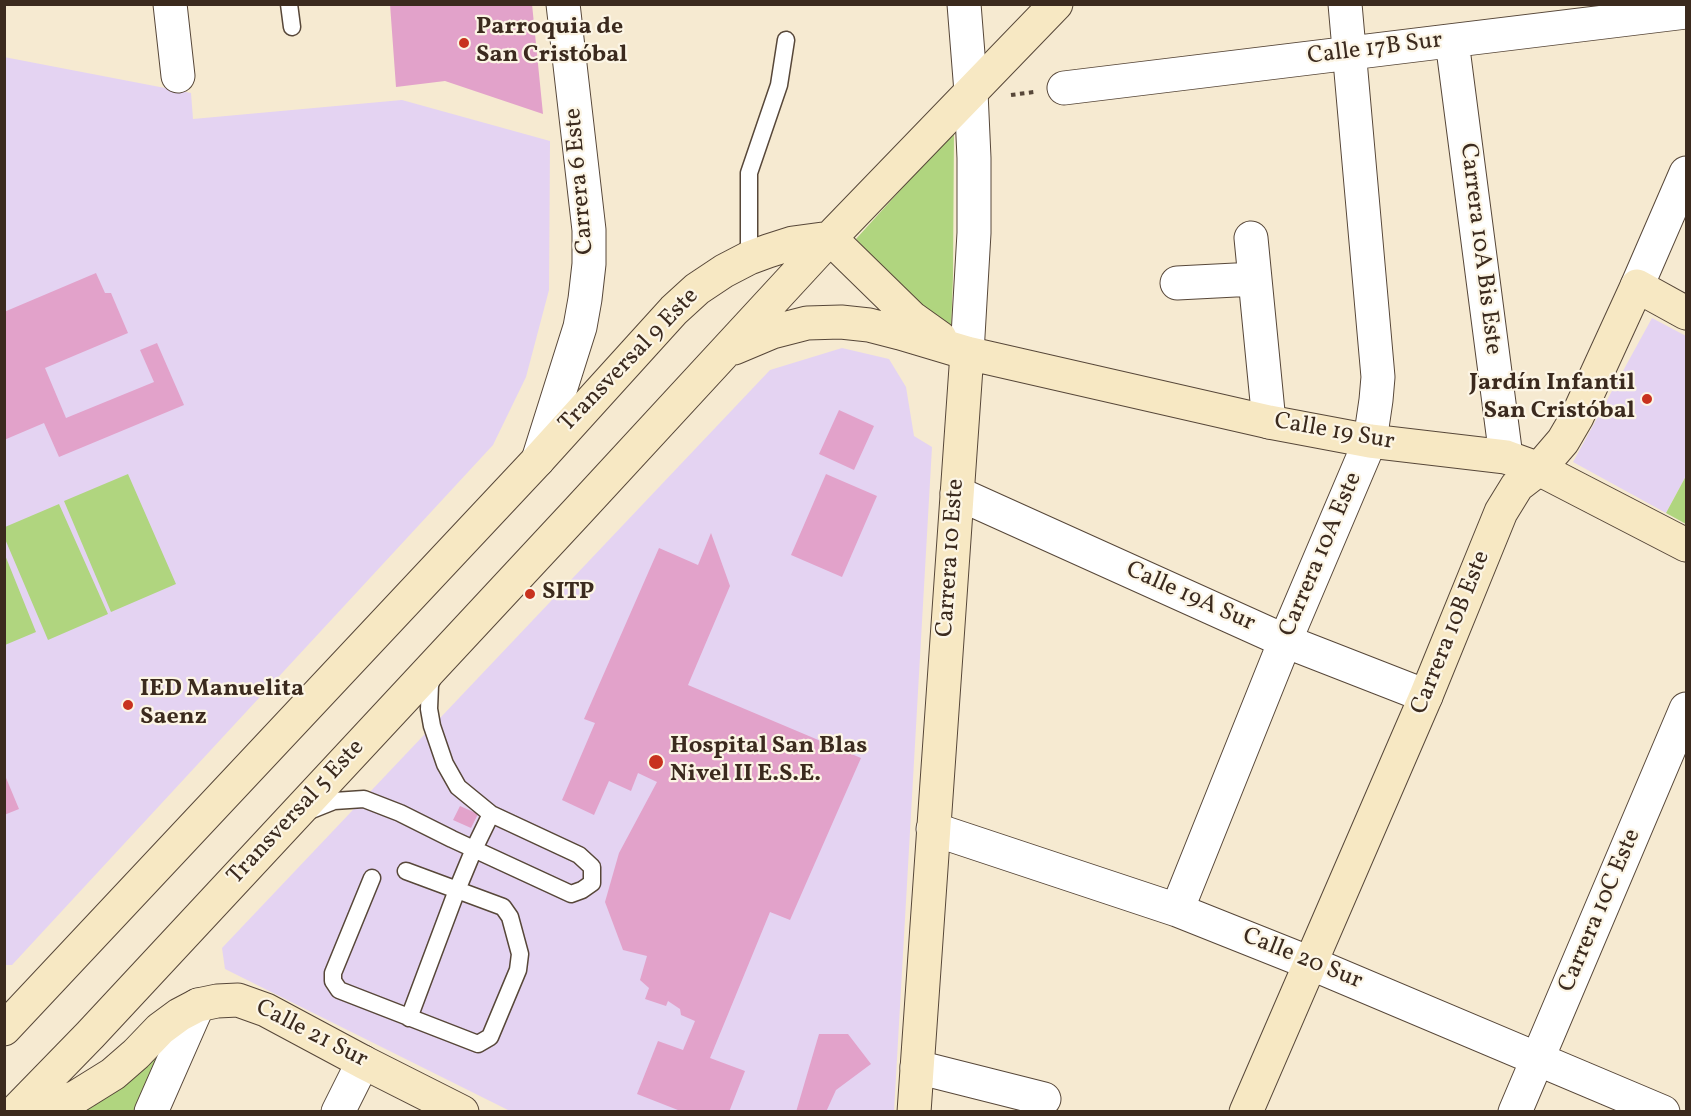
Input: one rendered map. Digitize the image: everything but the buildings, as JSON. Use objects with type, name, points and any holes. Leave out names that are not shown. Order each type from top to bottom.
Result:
[{"type":"street","points":[[170,4],[178,76]]},
{"type":"street","name":"Carrera 6 Este","points":[[537,459],[580,327],[589,264],[589,230],[563,4]]},
{"type":"street","name":"Carrera 10 Este","points":[[914,1112],[974,233],[974,158],[964,4]]},
{"type":"street","points":[[726,351],[830,238],[1056,4]]},
{"type":"street","name":"Carrera 10A Este","points":[[1177,910],[1285,641],[1370,441],[1377,400],[1378,377],[1345,4]]},
{"type":"street","name":"Calle 17B Sur","points":[[1064,88],[1686,12]]},
{"type":"street","name":"Carrera 10A Bis Este","points":[[1452,41],[1506,457]]},
{"type":"street","name":"Carrera 10B Este","points":[[1246,1112],[1426,696],[1501,512],[1517,486],[1539,469],[1563,441],[1577,417],[1686,173]]},
{"type":"street","name":"Transversal 9 Este","points":[[537,459],[674,310],[697,289],[749,258],[768,250],[794,243],[830,238]]},
{"type":"street","name":"Calle 19 Sur","points":[[830,238],[912,318],[928,331],[967,353]]},
{"type":"street","points":[[1251,238],[1269,422]]},
{"type":"street","points":[[1178,283],[1255,279]]},
{"type":"street","points":[[1636,286],[1686,313]]},
{"type":"street","name":"Calle 19 Sur","points":[[726,351],[772,332],[807,323],[841,322],[869,325],[967,353],[1269,422],[1370,441],[1506,457],[1539,469],[1686,545]]},
{"type":"street","name":"Transversal 5 Este","points":[[15,1112],[90,1035],[726,351]]},
{"type":"street","points":[[4,1029],[537,459]]},
{"type":"street","name":"Calle 19A Sur","points":[[957,493],[1285,641],[1426,696]]},
{"type":"street","name":"Carrera 10C Este","points":[[1515,1112],[1686,709]]},
{"type":"street","name":"Calle 20 Sur","points":[[933,829],[1177,910],[1310,963],[1663,1112]]},
{"type":"street","name":"Calle 21 Sur","points":[[41,1112],[76,1097],[113,1074],[160,1029],[179,1015],[198,1005],[238,1000],[266,1010],[462,1112]]},
{"type":"street","points":[[151,1112],[198,1005]]},
{"type":"street","points":[[338,1112],[363,1062]]},
{"type":"street","points":[[917,1067],[1044,1099]]},
{"type":"lane","points":[[289,4],[292,27]]},
{"type":"lane","points":[[749,258],[749,173],[779,85],[786,40]]},
{"type":"lane","points":[[292,818],[334,801],[364,799],[400,813],[571,894],[592,883],[592,867],[579,855],[491,814],[458,787],[445,764],[432,726],[429,709],[430,685],[440,660]]},
{"type":"lane","points":[[409,1017],[474,849],[491,814]]},
{"type":"lane","points":[[372,878],[333,973],[333,981],[339,990],[478,1044],[490,1037],[518,970],[520,954],[510,917],[503,906],[406,871]]},
{"type":"path","points":[[1006,95],[1064,88]]},
{"type":"shaded area","name":"IED Manuelita Saenz","points":[[4,57],[191,93],[193,119],[402,100],[550,141],[549,290],[526,377],[493,445],[12,965],[4,965]]},
{"type":"shaded area","name":"Jardín Infantil San Cristóbal","points":[[1652,318],[1686,336],[1686,476],[1666,513],[1573,462]]},
{"type":"shaded area","name":"Hospital San Blas Nivel II E.S.E.","points":[[842,348],[889,359],[906,387],[914,436],[932,447],[894,1111],[510,1111],[225,969],[222,948],[770,370]]},
{"type":"green space","points":[[954,131],[951,332],[915,302],[856,239]]},
{"type":"green space","points":[[128,474],[176,584],[111,612],[64,501]]},
{"type":"green space","points":[[1686,476],[1686,524],[1666,513]]},
{"type":"green space","points":[[59,504],[108,614],[48,640],[5,539],[5,527]]},
{"type":"green space","points":[[5,555],[36,632],[4,645]]},
{"type":"green space","points":[[176,1038],[138,1111],[79,1111]]},
{"type":"place","name":"Parroquia de San Cristóbal","points":[[464,43]]},
{"type":"place","name":"Jardín Infantil San Cristóbal","points":[[1647,399]]},
{"type":"place","name":"SITP","points":[[530,594]]},
{"type":"place","name":"IED Manuelita Saenz","points":[[128,705]]},
{"type":"place","name":"Hospital San Blas Nivel II E.S.E.","points":[[656,762]]}]
